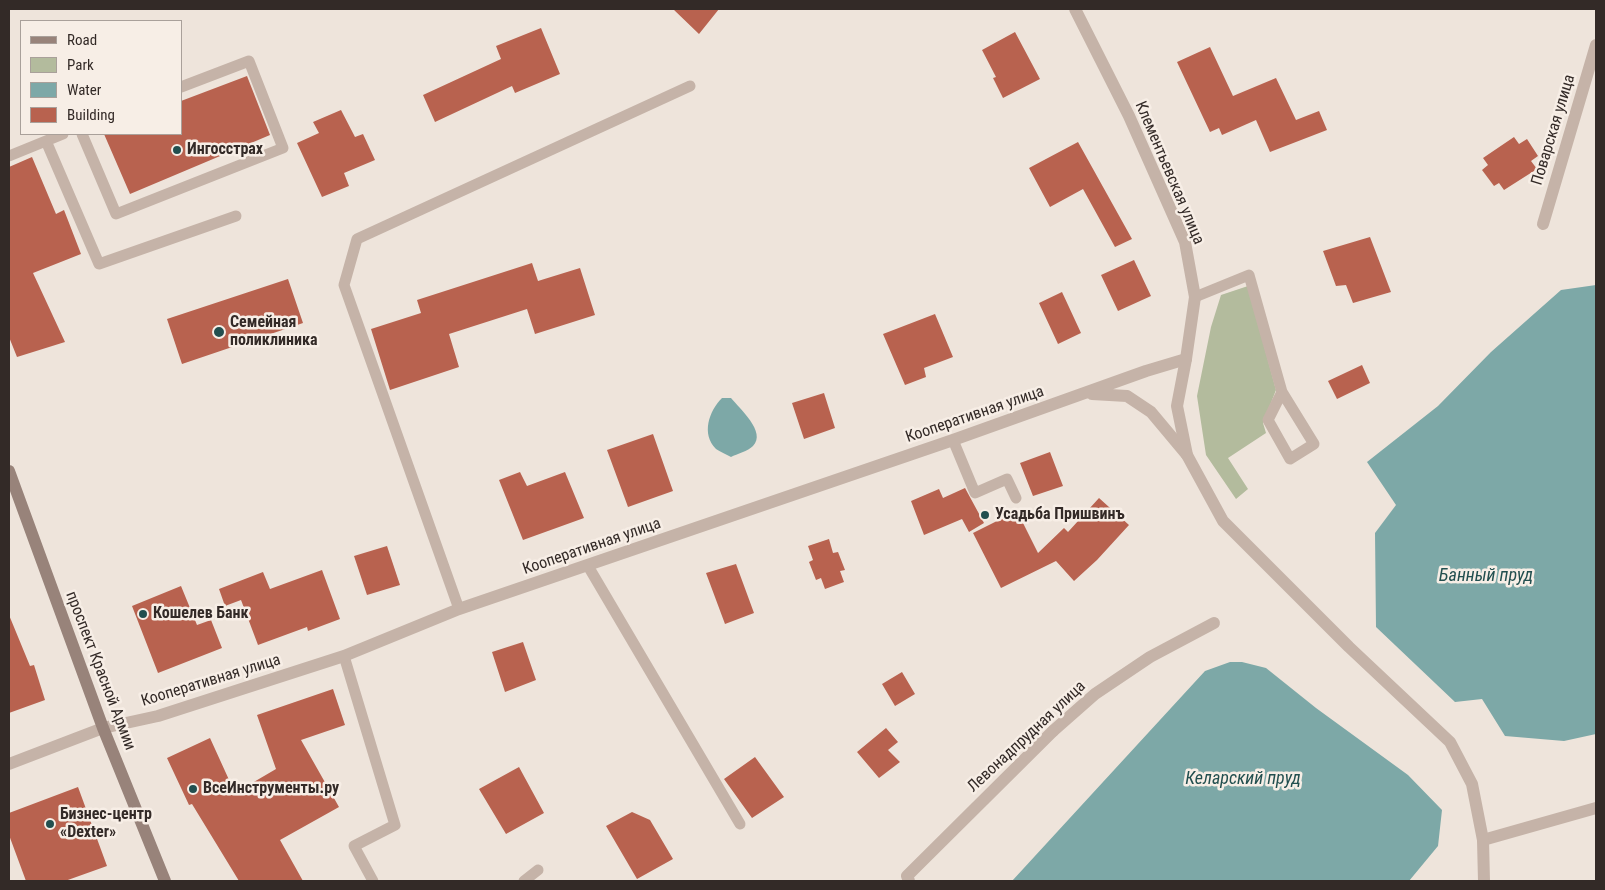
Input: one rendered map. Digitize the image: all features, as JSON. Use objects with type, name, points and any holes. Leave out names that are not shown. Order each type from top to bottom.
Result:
[{"type":"main road","name":"проспект Красной Армии","points":[[9,471],[103,728],[165,881]]},
{"type":"street","name":"Клементьевская улица","points":[[1075,9],[1129,116],[1185,242],[1195,296],[1186,359],[1176,406],[1187,455]]},
{"type":"street","name":"Поварская улица","points":[[1543,224],[1596,45]]},
{"type":"street","name":"Кооперативная улица","points":[[9,764],[103,728],[158,716],[344,656],[459,609],[1186,359]]},
{"type":"street","points":[[1082,394],[1127,396],[1152,412],[1187,455],[1223,521],[1349,647],[1450,742],[1472,784],[1483,840],[1484,881]]},
{"type":"street","name":"Левонадпрудная улица","points":[[910,881],[907,876],[1052,731],[1095,694],[1150,657],[1214,623]]},
{"type":"street","points":[[1483,840],[1596,808]]},
{"type":"lane","points":[[82,135],[116,214],[284,148],[249,61],[182,88]]},
{"type":"lane","points":[[459,609],[344,285],[357,239],[690,86]]},
{"type":"lane","points":[[9,156],[61,135]]},
{"type":"lane","points":[[46,141],[99,264],[236,216]]},
{"type":"lane","points":[[1195,296],[1249,275],[1282,392],[1314,444],[1290,458],[1268,420],[1282,392]]},
{"type":"lane","points":[[953,440],[975,492],[1007,478],[1016,498]]},
{"type":"lane","points":[[588,566],[740,824]]},
{"type":"lane","points":[[344,656],[395,825],[354,846],[372,881]]},
{"type":"lane","points":[[524,881],[538,870]]},
{"type":"green space","points":[[1248,286],[1276,390],[1263,423],[1266,433],[1228,458],[1248,489],[1236,499],[1206,455],[1197,396],[1211,327],[1221,295]]},
{"type":"water","name":"Банный пруд","points":[[1596,285],[1596,734],[1564,741],[1505,736],[1482,699],[1455,702],[1376,627],[1375,533],[1396,505],[1367,462],[1438,406],[1491,352],[1561,290]]},
{"type":"water","points":[[722,398],[731,398],[745,414],[757,434],[753,446],[731,457],[716,449],[709,437],[710,416]]},
{"type":"water","name":"Келарский пруд","points":[[1230,662],[1242,662],[1266,668],[1316,708],[1408,775],[1442,810],[1438,846],[1409,881],[1012,881],[1205,671]]},
{"type":"building","points":[[673,9],[719,9],[699,34]]},
{"type":"building","points":[[541,28],[560,74],[515,93],[512,86],[435,122],[423,95],[501,59],[496,46]]},
{"type":"building","points":[[1015,32],[1040,79],[1003,98],[993,78],[996,77],[982,50]]},
{"type":"building","points":[[1210,47],[1233,96],[1276,78],[1296,120],[1319,111],[1327,130],[1270,152],[1256,120],[1222,135],[1219,128],[1210,132],[1177,62]]},
{"type":"building","points":[[247,76],[270,135],[130,194],[104,135],[182,135],[182,101]]},
{"type":"building","points":[[341,110],[355,137],[363,134],[375,160],[344,173],[349,186],[322,197],[297,143],[319,133],[313,122]]},
{"type":"building","points":[[1514,137],[1519,144],[1527,139],[1538,156],[1531,161],[1537,169],[1504,190],[1499,183],[1494,186],[1482,170],[1488,165],[1483,158]]},
{"type":"building","points":[[1078,142],[1132,239],[1115,247],[1083,189],[1050,207],[1029,168]]},
{"type":"building","points":[[32,157],[56,214],[64,210],[81,254],[33,273],[65,342],[17,357],[9,337],[9,167]]},
{"type":"building","points":[[1370,237],[1391,292],[1353,303],[1346,285],[1336,286],[1323,251]]},
{"type":"building","points":[[1134,260],[1151,296],[1118,311],[1101,275]]},
{"type":"building","points":[[532,263],[538,281],[580,268],[595,315],[535,334],[527,309],[449,334],[459,367],[390,390],[371,329],[421,313],[417,300]]},
{"type":"building","points":[[288,279],[303,323],[182,364],[167,319]]},
{"type":"building","points":[[1062,292],[1081,333],[1058,344],[1039,303]]},
{"type":"building","points":[[935,314],[953,357],[924,368],[926,377],[905,385],[883,334]]},
{"type":"building","points":[[1362,365],[1370,383],[1337,399],[1328,381]]},
{"type":"building","points":[[824,393],[835,428],[804,439],[792,403]]},
{"type":"building","points":[[653,434],[673,491],[628,507],[607,450]]},
{"type":"building","points":[[1050,452],[1063,486],[1033,496],[1020,463]]},
{"type":"building","points":[[520,472],[527,486],[565,472],[584,518],[523,540],[499,480]]},
{"type":"building","points":[[965,488],[984,523],[969,532],[962,519],[924,535],[911,501],[939,489],[943,498]]},
{"type":"building","points":[[1099,498],[1129,525],[1097,560],[1074,581],[1056,561],[1001,588],[973,533],[1017,511],[1038,553],[1064,528],[1068,532]]},
{"type":"building","points":[[829,539],[833,553],[838,552],[845,570],[840,571],[844,582],[825,589],[821,578],[816,580],[809,562],[813,560],[808,546]]},
{"type":"building","points":[[387,546],[400,585],[367,595],[354,556]]},
{"type":"building","points":[[736,564],[754,613],[725,624],[706,573]]},
{"type":"building","points":[[322,570],[340,619],[308,631],[307,627],[258,645],[241,600],[225,606],[219,589],[263,572],[270,589]]},
{"type":"building","points":[[181,586],[197,625],[211,620],[222,648],[158,673],[132,606]]},
{"type":"building","points":[[9,615],[30,666],[34,665],[45,700],[9,713]]},
{"type":"building","points":[[523,642],[536,680],[505,692],[492,652]]},
{"type":"building","points":[[902,672],[915,694],[895,706],[882,684]]},
{"type":"building","points":[[333,689],[345,725],[301,740],[339,807],[280,840],[303,881],[239,881],[192,804],[189,805],[167,758],[210,738],[235,793],[276,769],[257,715]]},
{"type":"building","points":[[886,728],[898,742],[888,750],[900,762],[879,778],[857,752]]},
{"type":"building","points":[[755,757],[784,797],[752,818],[724,779]]},
{"type":"building","points":[[519,767],[544,813],[506,834],[479,789]]},
{"type":"building","name":"Бизнес-центр «Dexter»","points":[[78,787],[107,866],[65,881],[26,881],[9,835],[9,813]]},
{"type":"building","points":[[632,812],[650,820],[673,859],[637,879],[606,826]]},
{"type":"place","name":"Ингосстрах","points":[[177,150]]},
{"type":"place","name":"Семейная поликлиника","points":[[219,332]]},
{"type":"place","name":"Усадьба Пришвинъ","points":[[985,515]]},
{"type":"place","name":"Кошелев Банк","points":[[143,614]]},
{"type":"place","name":"ВсеИнструменты.ру","points":[[193,789]]},
{"type":"place","name":"Бизнес-центр «Dexter»","points":[[50,824]]}]
